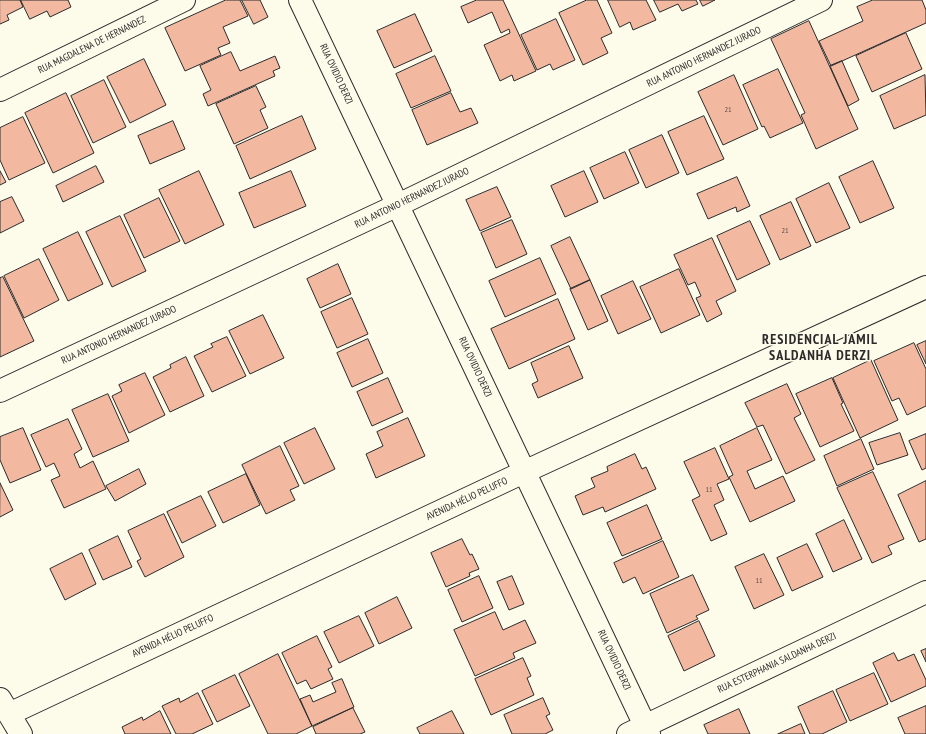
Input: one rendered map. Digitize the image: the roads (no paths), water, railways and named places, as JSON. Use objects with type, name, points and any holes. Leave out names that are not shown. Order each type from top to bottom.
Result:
[{"type":"street","name":"RUA MAGDALENA DE HERNANDEZ","points":[[0,90],[184,0]]},
{"type":"street","name":"RUA OVIDIO DERZI","points":[[300,0],[524,472],[641,731]]},
{"type":"street","name":"RUA ANTONIO HERNANDEZ JURADO","points":[[0,391],[398,205],[821,0]]},
{"type":"street","name":"AVENIDA HÉLIO PELUFFO","points":[[4,706],[524,472],[926,287]]},
{"type":"street","name":"RUA ESTERPHANIA SALDANHA DERZI","points":[[641,731],[926,592]]},
{"type":"street","points":[[4,706],[21,734]]},
{"type":"district","name":"RESIDENCIAL JAMIL SALDANHA DERZI","points":[[820,348]]}]
